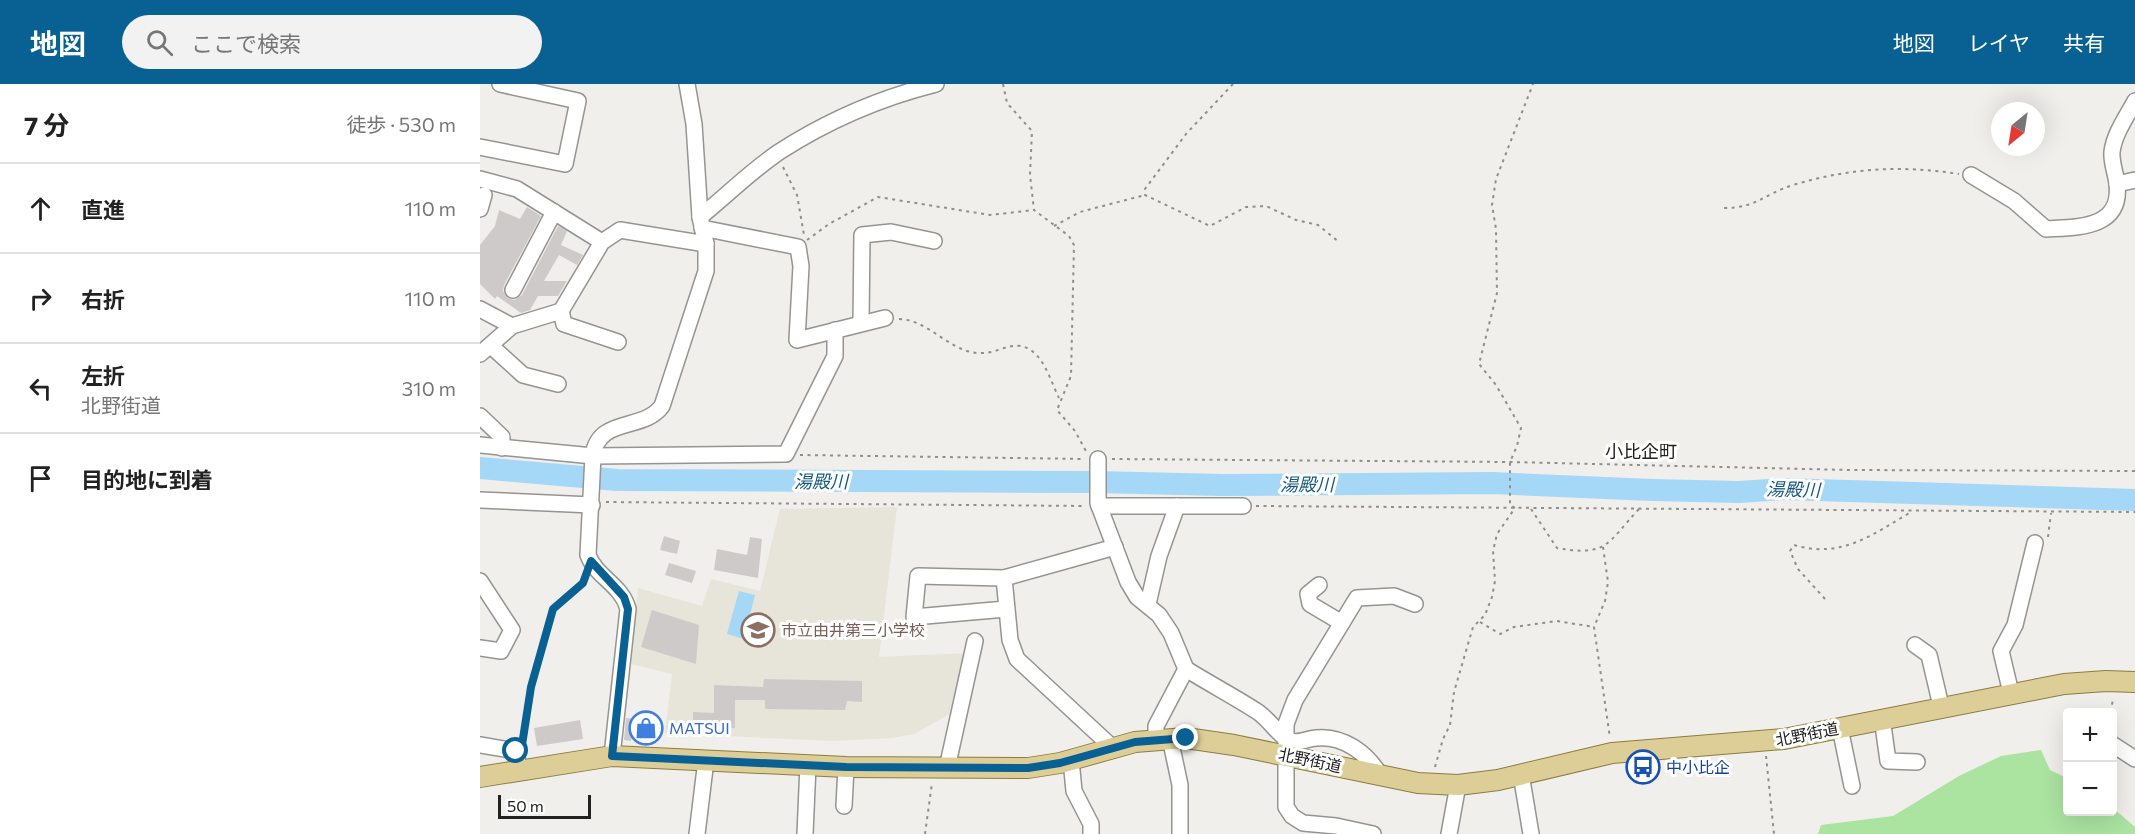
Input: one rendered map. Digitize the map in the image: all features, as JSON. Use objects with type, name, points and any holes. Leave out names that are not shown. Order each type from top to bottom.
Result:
[{"type":"main road","name":"北野街道","points":[[482,780],[518,761],[612,756],[846,767],[1028,768],[1163,739],[1203,739],[1287,747],[1380,775],[1430,784],[1458,785],[1521,774],[1612,753],[1761,742],[2076,682],[2135,682]]},
{"type":"street","points":[[480,147],[565,164],[578,101],[500,84]]},
{"type":"street","points":[[612,756],[628,609],[624,597],[591,561],[587,548],[592,502],[593,457],[597,442],[609,430],[655,415],[665,401],[704,279],[706,244],[701,222],[694,124],[687,84]]},
{"type":"street","points":[[701,222],[777,153],[850,113],[936,84]]},
{"type":"street","points":[[1971,176],[2014,201],[2046,229],[2080,227],[2097,223],[2110,213],[2118,200],[2111,154],[2115,140],[2135,100]]},
{"type":"street","points":[[2117,184],[2135,180]]},
{"type":"street","points":[[484,191],[518,189],[602,242]]},
{"type":"street","points":[[513,290],[554,212]]},
{"type":"street","points":[[701,222],[798,247],[801,266],[797,340],[885,318]]},
{"type":"street","points":[[558,384],[523,375],[485,350],[512,326],[561,311],[602,242],[620,230],[706,244]]},
{"type":"street","points":[[861,323],[862,235],[891,232],[934,241]]},
{"type":"street","points":[[480,309],[512,326]]},
{"type":"street","points":[[561,311],[564,324],[618,342]]},
{"type":"street","points":[[480,445],[593,457],[786,454],[835,356],[835,330]]},
{"type":"street","points":[[480,416],[502,437],[502,448]]},
{"type":"street","points":[[1098,461],[1099,504],[1137,597],[1148,604],[1171,633],[1186,669],[1258,712],[1287,747]]},
{"type":"street","points":[[480,500],[592,502]]},
{"type":"street","points":[[1099,504],[1243,506]]},
{"type":"street","points":[[1148,604],[1159,556],[1177,506]]},
{"type":"street","points":[[2011,693],[2001,651],[2015,625],[2035,545]]},
{"type":"street","points":[[1006,609],[914,617],[918,576],[1004,578],[1115,547]]},
{"type":"street","points":[[1004,578],[1010,640],[1021,664],[1066,702],[1113,748]]},
{"type":"street","points":[[480,581],[512,630],[501,651],[480,648]]},
{"type":"street","points":[[1319,585],[1308,594],[1310,604],[1342,622]]},
{"type":"street","points":[[1373,834],[1335,826],[1303,824],[1292,816],[1287,807],[1286,724],[1295,700],[1357,598],[1394,596],[1415,604]]},
{"type":"street","points":[[941,768],[975,641]]},
{"type":"street","points":[[1915,645],[1929,655],[1941,706]]},
{"type":"street","points":[[1180,834],[1180,785],[1156,726],[1186,669]]},
{"type":"street","points":[[1882,718],[1888,761],[1917,762]]},
{"type":"street","points":[[1840,728],[1852,786]]},
{"type":"street","points":[[1287,747],[1317,738],[1335,738],[1347,742],[1373,762],[1380,775]]},
{"type":"street","points":[[480,746],[518,761]]},
{"type":"street","points":[[2117,747],[2135,759]]},
{"type":"street","points":[[697,834],[706,760]]},
{"type":"street","points":[[1071,760],[1074,792],[1091,824],[1091,834]]},
{"type":"street","points":[[806,834],[808,765]]},
{"type":"street","points":[[844,806],[846,767]]},
{"type":"street","points":[[1521,774],[1531,834]]},
{"type":"street","points":[[1449,834],[1458,785]]},
{"type":"path","points":[[786,454],[1090,459],[1075,431],[1057,410],[1059,399],[1071,376],[1072,290],[1076,255],[1069,236],[1034,210],[1030,175],[1032,131],[1007,102],[1003,84]]},
{"type":"path","points":[[1145,195],[1145,189],[1186,134],[1233,84]]},
{"type":"path","points":[[1515,508],[1510,505],[1509,468],[1521,428],[1496,385],[1479,364],[1494,313],[1497,292],[1496,229],[1492,205],[1496,180],[1533,84]]},
{"type":"path","points":[[777,153],[797,195],[805,241],[829,224],[878,197],[990,215],[1034,210]]},
{"type":"path","points":[[1724,208],[1752,206],[1773,192],[1791,186],[1862,170],[1897,167],[1971,176]]},
{"type":"path","points":[[1054,226],[1080,212],[1145,195],[1210,226],[1246,207],[1266,206],[1296,220],[1318,225],[1339,242]]},
{"type":"path","points":[[885,318],[904,319],[918,323],[968,352],[983,353],[1005,346],[1020,346],[1032,351],[1042,364],[1059,399]]},
{"type":"path","points":[[1098,461],[1510,462],[1849,470],[2135,471]]},
{"type":"path","points":[[592,502],[1099,504]]},
{"type":"path","points":[[1243,506],[2135,512]]},
{"type":"path","points":[[1430,784],[1443,739],[1450,725],[1455,692],[1473,627],[1485,615],[1492,597],[1495,581],[1492,551],[1497,534],[1515,508]]},
{"type":"path","points":[[1530,508],[1557,548],[1592,552],[1603,547],[1639,509]]},
{"type":"path","points":[[1825,599],[1798,569],[1790,551],[1794,545],[1815,551],[1844,546],[1861,541],[1913,511]]},
{"type":"path","points":[[2035,545],[2044,544],[2048,538],[2052,512]]},
{"type":"path","points":[[1603,547],[1608,582],[1605,601],[1594,627],[1612,753]]},
{"type":"path","points":[[518,761],[531,687],[553,609],[583,583],[591,561]]},
{"type":"path","points":[[1479,621],[1500,634],[1514,627],[1557,621],[1594,627]]},
{"type":"path","points":[[1761,742],[1766,751],[1774,834]]},
{"type":"path","points":[[925,834],[941,768]]},
{"type":"shaded area","name":"市立由井第三小学校","points":[[897,507],[879,657],[969,653],[955,711],[914,734],[892,738],[832,741],[665,733],[672,674],[631,664],[638,588],[702,606],[711,579],[760,591],[780,509]]},
{"type":"green space","points":[[2041,750],[2050,770],[2063,776],[2063,816],[2117,816],[2117,811],[2135,827],[2135,834],[1818,834],[1821,825],[1893,816],[1959,776],[2001,756]]},
{"type":"water","points":[[739,591],[755,595],[744,639],[727,634]]},
{"type":"building","points":[[527,207],[541,216],[504,285],[503,291],[508,298],[514,300],[522,295],[558,226],[567,231],[561,245],[583,255],[577,265],[559,255],[544,281],[567,281],[558,296],[538,296],[530,310],[521,313],[497,296],[495,299],[480,284],[480,245],[495,226],[499,210],[520,219]]},
{"type":"building","points":[[664,536],[680,541],[677,554],[660,550]]},
{"type":"building","points":[[750,537],[762,539],[758,578],[714,570],[717,549],[747,555]]},
{"type":"building","points":[[669,563],[696,571],[692,583],[665,575]]},
{"type":"building","points":[[652,610],[699,625],[696,664],[641,647]]},
{"type":"building","points":[[764,679],[862,681],[862,702],[847,701],[845,710],[765,709],[765,700],[735,700],[735,728],[693,727],[693,712],[714,713],[714,685],[763,687]]},
{"type":"building","points":[[626,718],[658,721],[656,738],[632,735],[631,741],[624,740]]},
{"type":"building","points":[[580,720],[583,739],[537,746],[534,728]]},
{"type":"waterway","name":"湯殿川","points":[[480,468],[617,480],[1097,482],[1222,485],[1492,483],[1652,490],[1739,492],[1784,489],[2135,500]]},
{"type":"place","name":"市立由井第三小学校","points":[[758,630]]},
{"type":"place","name":"MATSUI","points":[[646,728]]},
{"type":"place","name":"中小比企","points":[[1643,767]]},
{"type":"district","name":"小比企町","points":[[1641,452]]},
{"type":"route","points":[[516,751],[522,745],[531,687],[553,609],[583,583],[591,561],[620,591],[628,609],[612,756],[846,767],[1028,768],[1048,766],[1135,742],[1186,738]]}]
